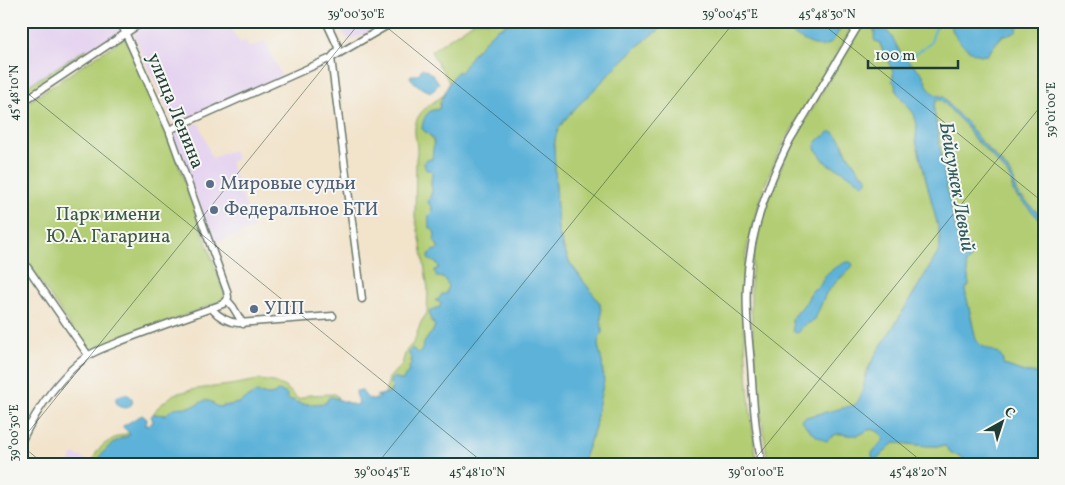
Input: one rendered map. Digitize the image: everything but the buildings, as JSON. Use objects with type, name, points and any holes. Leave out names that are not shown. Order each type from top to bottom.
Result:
[{"type":"street","name":"улица Ленина","points":[[120,21],[170,130],[227,291],[227,300],[243,324]]},
{"type":"street","points":[[21,103],[144,21]]},
{"type":"street","points":[[326,21],[338,47],[336,54],[332,58]]},
{"type":"street","points":[[170,130],[332,58],[396,21]]},
{"type":"street","points":[[762,464],[753,394],[746,308],[748,269],[755,229],[766,195],[790,140],[860,24]]},
{"type":"street","points":[[332,58],[362,299]]},
{"type":"street","points":[[21,258],[88,355]]},
{"type":"street","points":[[21,442],[51,391],[88,355],[155,328],[223,304],[227,300]]},
{"type":"street","points":[[210,308],[227,321],[243,324],[333,316]]},
{"type":"shaded area","points":[[21,21],[119,21],[124,33],[117,37],[116,35],[89,53],[85,49],[21,90]]},
{"type":"shaded area","points":[[151,21],[227,21],[240,43],[246,41],[249,48],[265,41],[282,77],[174,124],[133,33]]},
{"type":"shaded area","points":[[339,21],[372,21],[376,28],[349,41],[342,32],[344,31]]},
{"type":"shaded area","points":[[199,123],[212,158],[233,150],[237,159],[230,162],[254,229],[212,244],[173,134]]},
{"type":"shaded area","points":[[73,454],[96,463],[69,464]]},
{"type":"green space","points":[[475,21],[509,21],[492,33],[472,55],[465,67],[460,72],[457,72],[449,84],[431,51]]},
{"type":"green space","points":[[673,21],[774,21],[782,26],[834,39],[844,21],[856,21],[780,150],[765,185],[746,253],[743,315],[749,399],[758,464],[582,464],[595,427],[598,408],[602,362],[598,345],[602,332],[600,304],[570,263],[558,230],[555,139],[558,130],[566,119],[619,64],[650,36]]},
{"type":"green space","points":[[865,21],[870,21],[874,29],[875,41],[879,42],[893,71],[896,91],[914,114],[917,125],[916,140],[939,231],[940,246],[938,253],[866,372],[860,400],[856,405],[806,417],[802,420],[827,441],[838,434],[857,435],[868,430],[876,430],[884,439],[872,453],[880,457],[891,444],[896,443],[945,446],[952,454],[960,456],[969,464],[768,464],[759,400],[751,309],[751,279],[754,254],[762,218],[771,190],[789,149]],"holes":[[[826,135],[842,142],[852,161],[867,177],[827,164],[815,148],[819,140]],[[836,268],[847,273],[826,293],[815,319],[796,333],[793,331],[792,319],[814,289],[818,289],[827,274]]]},
{"type":"green space","points":[[882,21],[951,21],[954,33],[968,50],[981,55],[987,55],[1001,38],[1015,32],[1020,21],[1044,21],[1044,219],[1016,192],[1014,181],[1006,167],[977,137],[944,97],[935,95],[931,91],[920,71],[902,56],[892,37],[882,25]]},
{"type":"green space","points":[[116,35],[117,37],[21,101],[21,90],[86,49],[89,53]]},
{"type":"green space","name":"Парк имени Ю.А. Гагарина","points":[[125,37],[167,131],[225,295],[222,301],[88,352],[21,253],[21,107]]},
{"type":"green space","points":[[444,95],[439,109],[432,110],[426,117],[422,129],[431,136],[433,142],[432,159],[425,160],[432,173],[432,192],[428,202],[432,209],[429,225],[434,231],[439,248],[433,251],[439,265],[439,277],[448,283],[447,290],[436,301],[441,303],[440,307],[430,311],[430,320],[435,326],[421,352],[418,353],[414,350],[409,367],[410,371],[403,380],[390,383],[393,387],[391,392],[385,394],[389,378],[402,364],[406,351],[414,342],[421,322],[427,313],[428,289],[415,217],[417,150],[415,127],[421,112]]},
{"type":"green space","points":[[937,100],[941,100],[968,128],[973,138],[1007,173],[1017,197],[1044,224],[1044,373],[1027,373],[1004,365],[1002,358],[982,346],[976,340],[965,290],[969,285],[966,264],[971,258],[970,247],[960,242],[957,237],[945,180],[934,110]]},
{"type":"green space","points":[[259,380],[279,384],[287,388],[299,399],[308,395],[334,394],[338,400],[332,397],[326,403],[304,404],[289,400],[278,391],[270,395],[255,394],[242,402],[218,407],[212,402],[202,402],[193,406],[175,409],[166,415],[153,414],[158,407],[174,394]]},
{"type":"green space","points":[[129,433],[130,435],[119,439],[110,446],[96,463],[93,462],[98,451],[106,443]]},
{"type":"water","points":[[509,21],[673,21],[650,36],[619,64],[566,119],[559,128],[555,139],[558,230],[570,263],[600,304],[601,311],[602,332],[598,345],[604,381],[595,427],[582,464],[95,464],[110,446],[130,435],[123,426],[142,415],[147,419],[146,426],[153,421],[151,416],[153,414],[166,415],[174,408],[191,407],[205,400],[219,407],[239,403],[256,392],[267,395],[278,391],[286,393],[289,400],[304,404],[326,403],[329,397],[332,397],[354,405],[359,404],[356,391],[361,390],[368,399],[371,398],[372,400],[380,398],[376,396],[391,392],[393,387],[390,384],[391,379],[395,377],[403,380],[410,371],[409,367],[412,360],[409,352],[412,348],[418,353],[421,352],[435,326],[429,314],[432,310],[440,307],[441,303],[435,300],[438,300],[442,294],[446,294],[448,288],[447,282],[443,278],[436,277],[435,270],[439,268],[438,264],[428,259],[433,251],[439,248],[434,240],[434,232],[429,227],[429,215],[432,209],[428,202],[432,192],[432,173],[431,170],[426,170],[424,164],[425,160],[432,159],[434,142],[431,136],[422,129],[423,122],[429,112],[439,109],[446,89],[457,72],[462,70],[472,55],[492,33]]},
{"type":"water","points":[[774,21],[844,21],[838,34],[829,44],[816,46],[801,39]]},
{"type":"water","points":[[870,21],[882,21],[882,25],[892,37],[902,56],[920,71],[931,91],[935,95],[944,97],[949,105],[969,125],[977,137],[1011,174],[1016,192],[1044,219],[1044,224],[1013,192],[1012,182],[1007,173],[973,138],[968,128],[941,100],[937,100],[934,110],[945,180],[957,236],[973,251],[971,258],[966,264],[969,285],[965,290],[976,340],[982,346],[998,353],[1004,365],[1027,373],[1044,373],[1044,464],[969,464],[960,456],[952,454],[945,446],[896,443],[875,459],[872,457],[872,453],[884,439],[878,431],[868,430],[859,435],[838,434],[827,441],[812,433],[802,420],[806,417],[855,405],[861,396],[873,360],[938,253],[940,246],[939,231],[916,140],[917,125],[914,114],[896,91],[895,83],[892,81],[892,70],[879,42],[874,39],[875,31]]},
{"type":"water","points":[[951,21],[1020,21],[1016,32],[1009,35],[1004,34],[987,55],[981,55],[968,50],[963,45],[951,27]]},
{"type":"water","points":[[422,68],[432,74],[439,83],[431,92],[419,86],[410,77],[411,75],[417,75]]},
{"type":"water","points":[[829,132],[834,132],[860,173],[867,177],[865,184],[827,164],[815,148],[819,140]]},
{"type":"water","points":[[846,262],[853,264],[852,267],[826,293],[815,319],[803,326],[799,332],[793,331],[792,319],[807,301],[810,294],[819,287],[829,272]]},
{"type":"water","points":[[124,394],[132,398],[132,404],[127,408],[120,407],[116,402],[116,397]]},
{"type":"waterway","points":[[906,60],[931,43],[938,26],[947,21]]},
{"type":"place","name":"Мировые судьи","points":[[210,184]]},
{"type":"place","name":"Федеральное БТИ","points":[[214,210]]},
{"type":"place","name":"УПП","points":[[254,309]]},
{"type":"water label","name":"Бейсужек Левый","points":[[956,187]]}]
